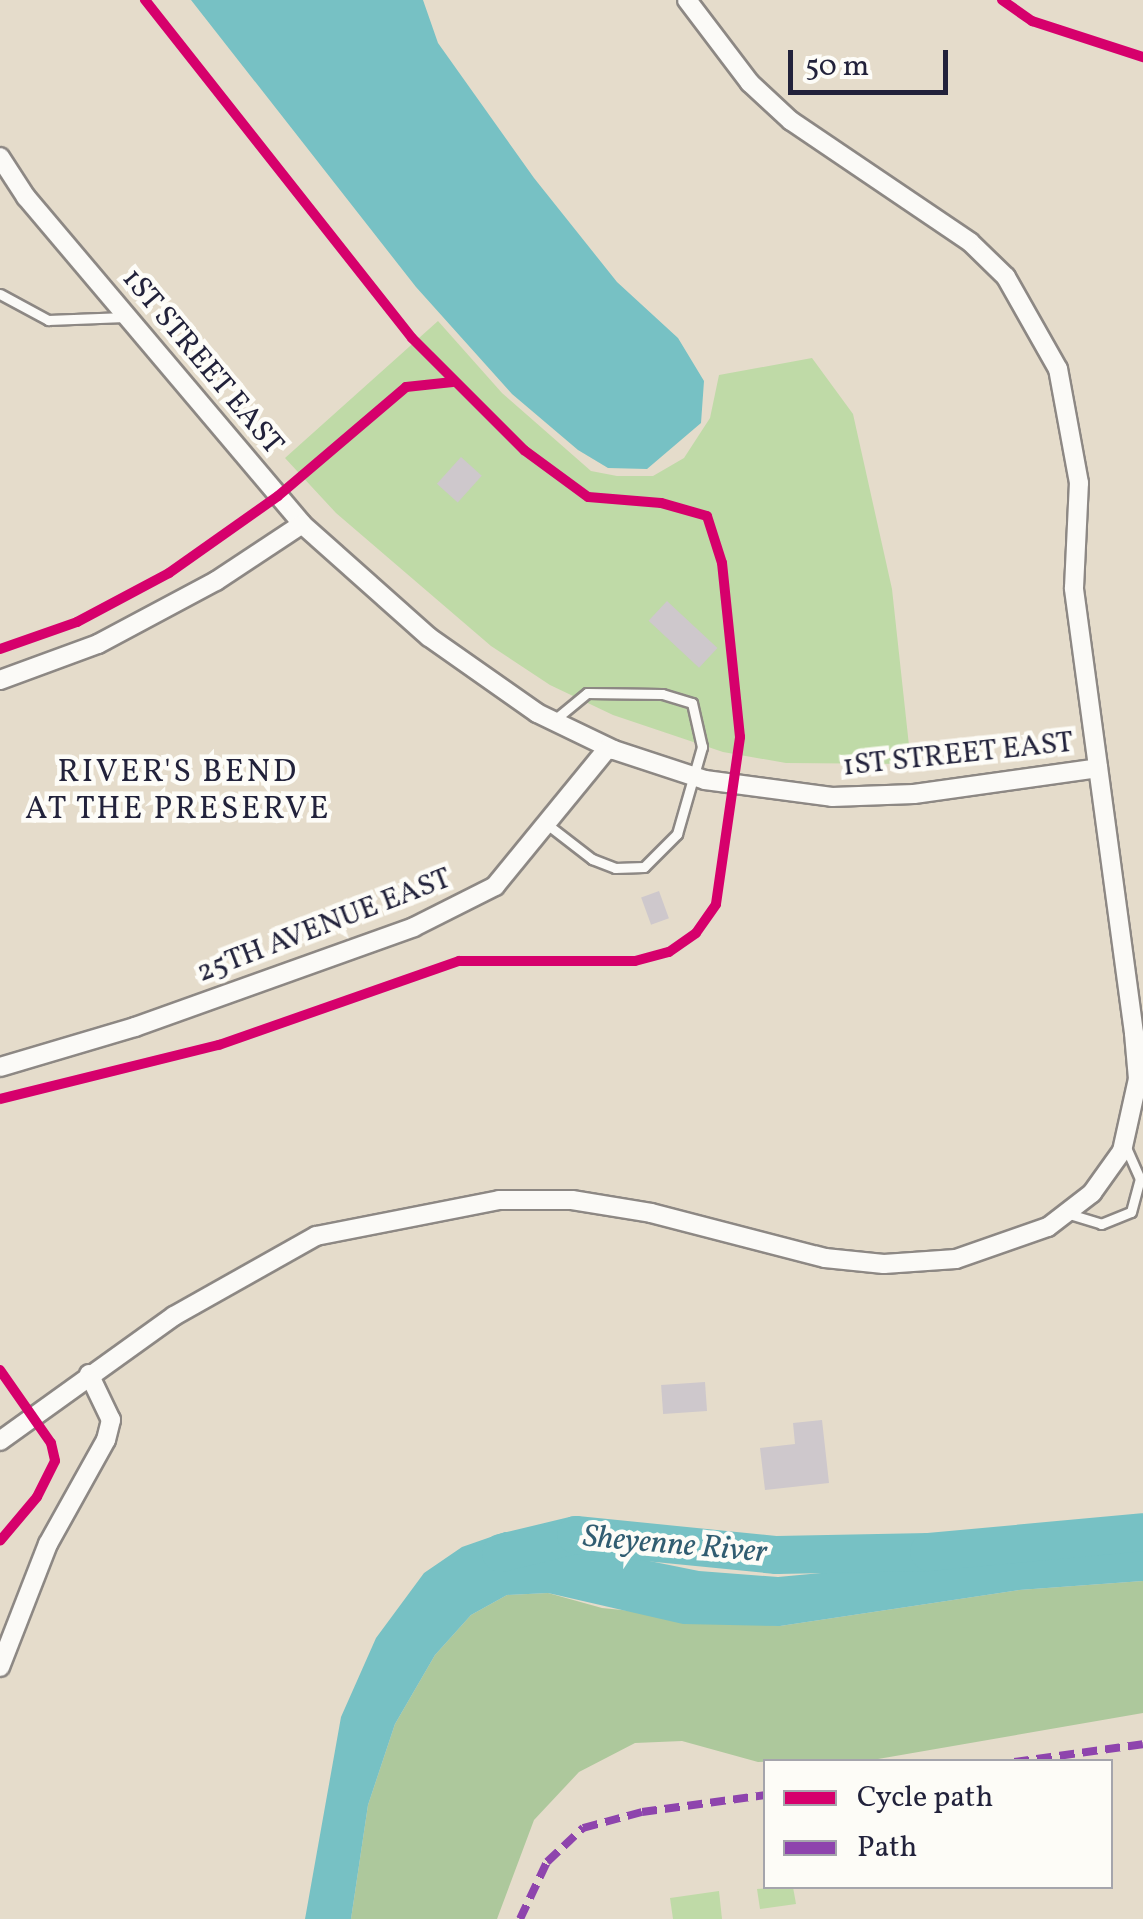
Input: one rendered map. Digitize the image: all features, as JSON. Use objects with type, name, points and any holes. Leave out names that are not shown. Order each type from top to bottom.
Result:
[{"type":"street","points":[[0,1440],[89,1374],[275,1255],[316,1236],[500,1200],[572,1200],[651,1213],[825,1258],[884,1264],[956,1259],[1007,1245],[1066,1213],[1092,1193],[1124,1143],[1138,1079],[1074,588],[1079,482],[1074,431],[1058,369],[1034,318],[970,242],[831,152],[750,84],[687,0]]},
{"type":"street","name":"1ST STREET EAST","points":[[0,158],[302,524],[429,638],[553,721],[608,748],[697,778],[875,797],[1098,768]]},
{"type":"street","points":[[0,680],[98,644],[216,582],[302,524]]},
{"type":"street","name":"25TH AVENUE EAST","points":[[0,1067],[136,1027],[414,927],[495,886],[608,748]]},
{"type":"street","points":[[0,1667],[56,1528],[106,1440],[111,1420],[89,1374]]},
{"type":"lane","points":[[0,294],[48,320],[128,317]]},
{"type":"lane","points":[[548,826],[592,859],[614,868],[644,867],[677,834],[697,778],[702,747],[692,703],[662,694],[587,692],[553,721]]},
{"type":"lane","points":[[1066,1213],[1100,1224],[1131,1212],[1140,1180],[1124,1143]]},
{"type":"green space","points":[[438,321],[502,393],[591,471],[617,476],[653,476],[684,458],[710,418],[719,375],[812,358],[853,414],[892,589],[911,764],[786,763],[723,752],[613,715],[550,685],[491,646],[336,513],[285,458]]},
{"type":"green space","points":[[1143,1581],[1143,1713],[878,1759],[758,1762],[682,1741],[635,1743],[579,1772],[534,1820],[497,1919],[351,1919],[368,1805],[395,1724],[435,1655],[471,1615],[507,1595],[548,1593],[602,1608],[780,1626],[1019,1590]]},
{"type":"green space","points":[[757,1889],[793,1889],[796,1904],[760,1909]]},
{"type":"green space","points":[[719,1891],[722,1919],[673,1919],[670,1898]]},
{"type":"water","points":[[191,0],[423,0],[438,43],[534,178],[617,282],[678,338],[704,381],[701,423],[647,469],[608,468],[578,450],[512,394],[416,287]]},
{"type":"water","points":[[1143,1529],[1143,1581],[1019,1590],[780,1626],[683,1624],[548,1593],[507,1595],[471,1615],[435,1655],[395,1724],[368,1805],[351,1919],[305,1919],[341,1717],[376,1638],[424,1573],[462,1547],[505,1532],[699,1571],[778,1577],[1015,1555]]},
{"type":"building","points":[[461,457],[482,476],[458,502],[437,484]]},
{"type":"building","points":[[667,601],[717,648],[699,668],[649,621]]},
{"type":"building","points":[[659,891],[669,918],[651,925],[641,897]]},
{"type":"building","points":[[705,1382],[707,1411],[663,1414],[661,1385]]},
{"type":"building","points":[[822,1420],[829,1483],[765,1490],[760,1448],[795,1444],[793,1423]]},
{"type":"waterway","name":"Sheyenne River","points":[[501,1553],[576,1535],[777,1555],[929,1552],[1143,1532]]},
{"type":"marked path","points":[[1036,1759],[1143,1744]]},
{"type":"marked path","points":[[520,1919],[547,1862],[583,1828],[642,1812],[763,1795]]},
{"type":"cycle path","points":[[0,1099],[219,1045],[459,961],[635,961],[669,952],[696,933],[716,904],[740,737],[722,563],[707,516],[661,503],[588,497],[524,450],[412,338],[145,0]]},
{"type":"cycle path","points":[[1002,0],[1032,21],[1143,57]]},
{"type":"cycle path","points":[[0,649],[77,622],[169,573],[278,496],[406,387],[453,382]]},
{"type":"cycle path","points":[[0,1370],[51,1443],[55,1461],[37,1497],[0,1541]]},
{"type":"district","name":"RIVER'S BEND AT THE PRESERVE","points":[[178,792]]}]
